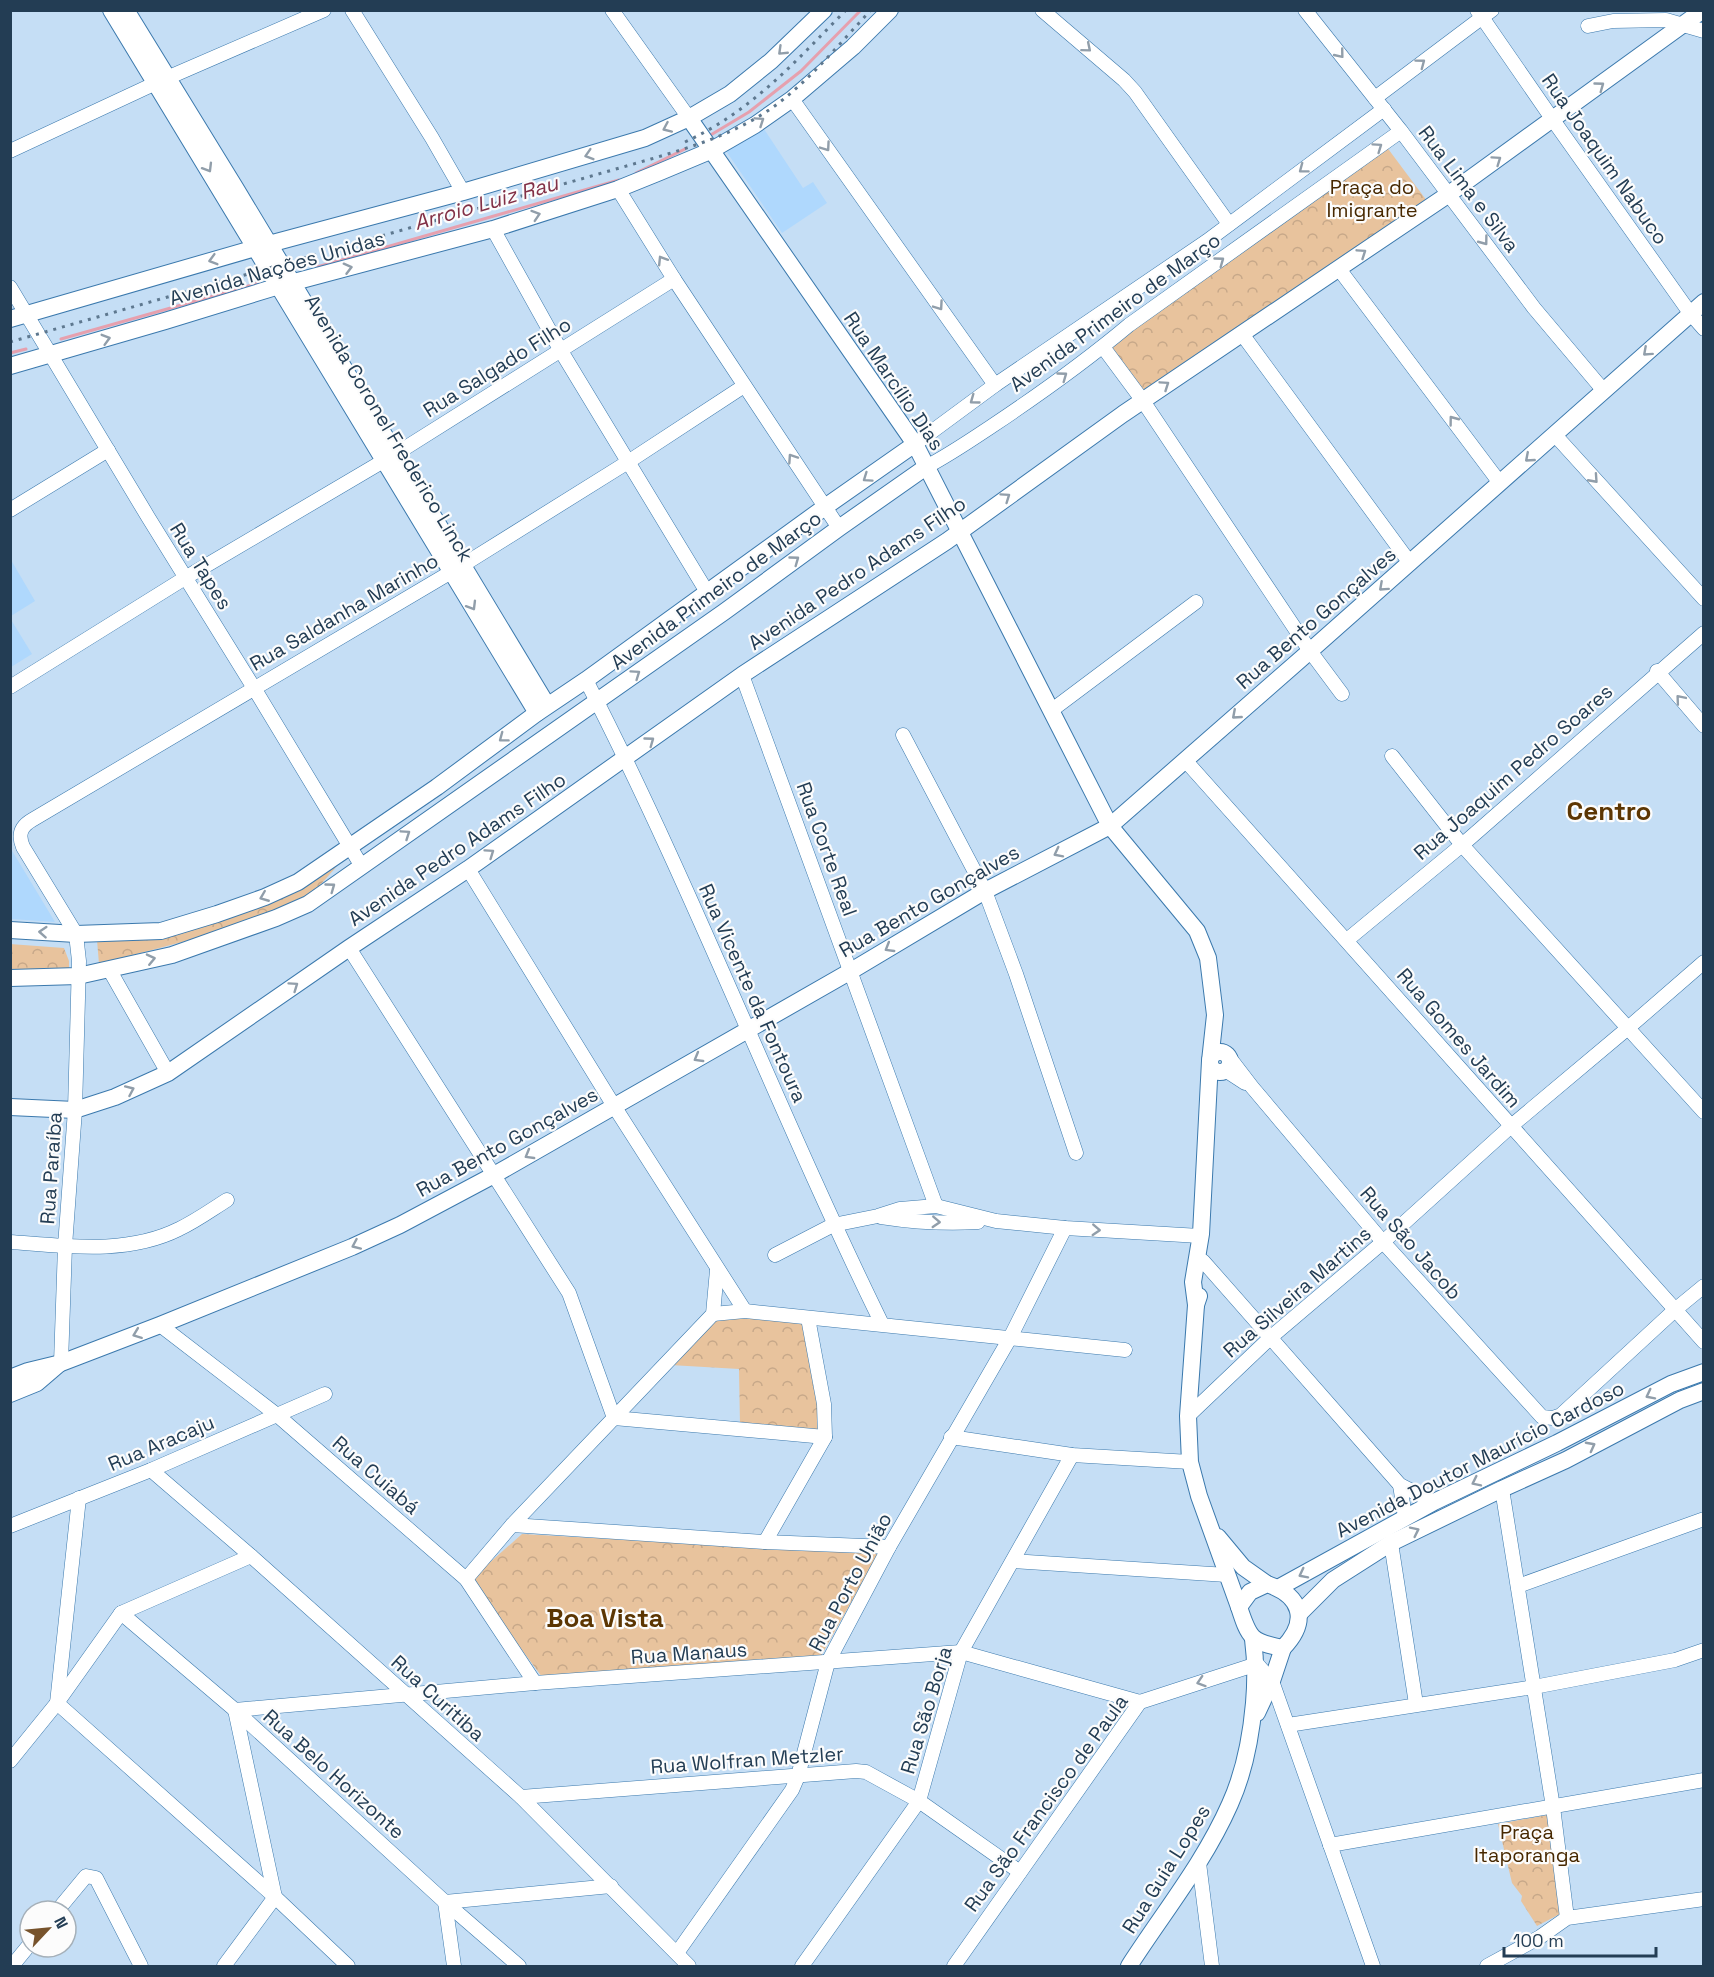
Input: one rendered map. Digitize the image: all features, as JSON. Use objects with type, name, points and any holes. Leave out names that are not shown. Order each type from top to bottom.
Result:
[{"type":"main road","name":"Avenida Coronel Frederico Linck","points":[[111,10],[161,81],[542,709]]},
{"type":"main road","name":"Avenida Coronel Frederico Linck","points":[[126,10],[161,81]]},
{"type":"main road","name":"Avenida Nações Unidas","points":[[19,316],[262,246],[463,192],[645,138],[689,118],[730,94],[763,68],[824,10]]},
{"type":"main road","name":"Avenida Nações Unidas","points":[[10,366],[285,285],[493,229],[618,189],[710,151],[755,125],[792,99],[853,48],[890,10]]},
{"type":"main road","name":"Avenida Pedro Adams Filho","points":[[10,1107],[75,1110],[168,1073],[468,869],[741,675],[959,532],[1143,401],[1449,194],[1703,10]]},
{"type":"main road","name":"Rua Marcílio Dias","points":[[689,118],[915,444],[1110,826],[1197,931],[1208,958],[1223,1063],[1209,1106],[1200,1236],[1193,1282],[1196,1305]]},
{"type":"main road","name":"Rua Bento Gonçalves","points":[[10,1378],[61,1363],[160,1325],[367,1240],[431,1209],[851,971],[985,891],[1110,826],[1704,302]]},
{"type":"main road","name":"Avenida Primeiro de Março","points":[[10,930],[76,934],[161,931],[217,915],[298,882],[437,787],[542,709],[586,680],[915,444]]},
{"type":"main road","name":"Avenida Primeiro de Março","points":[[10,978],[78,976],[172,955],[276,918],[308,904],[926,467]]},
{"type":"main road","name":"Rua Marcílio Dias","points":[[1200,1236],[1203,1260],[1202,1282],[1196,1305],[1188,1416],[1190,1462],[1210,1527],[1239,1607]]},
{"type":"main road","name":"Rua Bento Gonçalves","points":[[10,1394],[37,1383],[61,1363]]},
{"type":"main road","name":"Avenida Doutor Maurício Cardoso","points":[[1272,1586],[1434,1502],[1702,1370]]},
{"type":"main road","name":"Avenida Doutor Maurício Cardoso","points":[[1300,1613],[1334,1580],[1391,1543],[1566,1460],[1680,1400],[1704,1391]]},
{"type":"main road","name":"Rua Marcílio Dias","points":[[1210,1527],[1244,1567],[1272,1586]]},
{"type":"main road","points":[[1272,1586],[1295,1602],[1300,1613],[1298,1628],[1283,1648],[1266,1645],[1253,1639],[1239,1607],[1250,1592],[1272,1586]]},
{"type":"main road","name":"Rua Guia Lopes","points":[[1129,1966],[1199,1863],[1231,1802],[1249,1746],[1257,1664],[1253,1639]]},
{"type":"main road","name":"Rua Guia Lopes","points":[[1252,1722],[1272,1681],[1283,1648]]},
{"type":"street","points":[[10,151],[161,81],[324,10]]},
{"type":"street","points":[[352,10],[463,192]]},
{"type":"street","points":[[1042,10],[1135,92],[1229,224]]},
{"type":"street","name":"Rua Lima e Silva","points":[[1305,10],[1401,131],[1534,308],[1604,391]]},
{"type":"street","name":"Rua Marcílio Dias","points":[[614,11],[689,118]]},
{"type":"street","name":"Avenida Primeiro de Março","points":[[915,444],[995,385],[1207,241],[1379,104],[1484,13]]},
{"type":"street","name":"Rua Joaquim Nabuco","points":[[1484,13],[1553,120],[1690,313],[1704,329]]},
{"type":"street","points":[[1588,26],[1613,21],[1663,20],[1704,31]]},
{"type":"street","points":[[792,99],[995,385]]},
{"type":"street","name":"Avenida Primeiro de Março","points":[[926,467],[944,458],[1015,410],[1401,131]]},
{"type":"street","points":[[618,189],[674,279],[839,528]]},
{"type":"street","points":[[493,229],[561,351],[707,592]]},
{"type":"street","points":[[1339,269],[1500,483]]},
{"type":"street","name":"Rua Salgado Filho","points":[[10,687],[185,578],[390,457],[674,279]]},
{"type":"street","name":"Rua Tapes","points":[[10,287],[19,316],[50,355],[361,865]]},
{"type":"street","points":[[1242,334],[1410,563]]},
{"type":"street","points":[[1102,347],[1143,401],[1310,651],[1342,694]]},
{"type":"street","name":"Rua Saldanha Marinho","points":[[76,934],[23,847],[20,839],[22,828],[457,568],[628,462],[744,386]]},
{"type":"street","points":[[1555,435],[1704,599]]},
{"type":"street","points":[[10,510],[108,450]]},
{"type":"street","points":[[1052,711],[1196,602]]},
{"type":"street","name":"Rua Joaquim Pedro Soares","points":[[1347,940],[1462,845],[1704,633]]},
{"type":"street","points":[[1658,671],[1704,726]]},
{"type":"street","name":"Rua Corte Real","points":[[741,675],[936,1206]]},
{"type":"street","name":"Rua Vicente da Fontoura","points":[[586,680],[625,759],[749,1029],[833,1225],[882,1324]]},
{"type":"street","points":[[903,735],[985,891],[1016,974],[1076,1153]]},
{"type":"street","points":[[1392,756],[1462,845],[1704,1112]]},
{"type":"street","name":"Rua Gomes Jardim","points":[[1185,760],[1704,1341]]},
{"type":"street","points":[[468,869],[614,1106],[745,1311]]},
{"type":"street","name":"Rua Paraíba","points":[[61,1363],[65,1246],[75,1110],[79,961],[76,934]]},
{"type":"street","points":[[349,948],[569,1293],[614,1418]]},
{"type":"street","name":"Rua Silveira Martins","points":[[1188,1416],[1270,1338],[1383,1242],[1510,1126],[1704,962]]},
{"type":"street","points":[[109,969],[168,1073]]},
{"type":"street","name":"Rua São Jacob","points":[[1223,1063],[1252,1087],[1383,1242],[1538,1413],[1547,1418],[1557,1418],[1561,1415],[1676,1309]]},
{"type":"street","points":[[10,1242],[65,1246],[126,1246],[179,1229],[227,1200]]},
{"type":"street","points":[[775,1255],[833,1225],[900,1209],[936,1206],[996,1221]]},
{"type":"street","points":[[878,1216],[940,1223],[996,1221],[1065,1228],[1200,1236]]},
{"type":"street","name":"Rua Porto União","points":[[676,1953],[792,1790],[798,1776],[828,1662],[888,1547],[1010,1338],[1065,1228]]},
{"type":"street","points":[[1203,1260],[1400,1485],[1434,1502]]},
{"type":"street","points":[[466,1579],[512,1525],[713,1314],[717,1270]]},
{"type":"street","points":[[1676,1309],[1704,1286]]},
{"type":"street","points":[[713,1314],[745,1311],[1125,1350]]},
{"type":"street","points":[[765,1542],[825,1437],[824,1404],[808,1318]]},
{"type":"street","name":"Rua Cuiabá","points":[[160,1325],[277,1415],[466,1579],[535,1683]]},
{"type":"street","points":[[10,1369],[28,1371]]},
{"type":"street","name":"Rua Aracaju","points":[[10,1526],[151,1470],[325,1394]]},
{"type":"street","points":[[614,1418],[825,1437]]},
{"type":"street","points":[[951,1437],[1072,1455],[1190,1462]]},
{"type":"street","name":"Rua São Borja","points":[[802,1966],[919,1801],[961,1652],[1072,1455]]},
{"type":"street","name":"Rua Curitiba","points":[[151,1470],[520,1797],[689,1966]]},
{"type":"street","points":[[1400,1485],[1405,1517]]},
{"type":"street","points":[[1502,1489],[1553,1807],[1567,1918]]},
{"type":"street","points":[[57,1703],[79,1498]]},
{"type":"street","points":[[1518,1586],[1704,1519]]},
{"type":"street","points":[[512,1525],[765,1542],[888,1547]]},
{"type":"street","points":[[1391,1543],[1416,1704]]},
{"type":"street","points":[[10,1761],[57,1703],[121,1613],[251,1557]]},
{"type":"street","points":[[1013,1561],[1227,1575]]},
{"type":"street","name":"Rua Belo Horizonte","points":[[121,1613],[235,1710],[445,1902],[519,1966]]},
{"type":"street","points":[[1288,1725],[1534,1687],[1675,1660],[1704,1650]]},
{"type":"street","name":"Rua Manaus","points":[[235,1710],[535,1683],[961,1652],[1140,1702]]},
{"type":"street","points":[[1257,1664],[1272,1681],[1373,1966]]},
{"type":"street","name":"Rua São Francisco de Paula","points":[[954,1966],[1140,1702],[1257,1664]]},
{"type":"street","points":[[57,1703],[275,1897],[348,1966]]},
{"type":"street","points":[[224,1966],[275,1897],[235,1710]]},
{"type":"street","name":"Rua Wolfran Metzler","points":[[520,1797],[866,1772],[919,1801],[1020,1872]]},
{"type":"street","points":[[1330,1845],[1704,1780]]},
{"type":"street","points":[[1199,1863],[1212,1966]]},
{"type":"street","points":[[66,1899],[86,1876],[96,1878],[141,1966]]},
{"type":"street","points":[[454,1966],[445,1902],[611,1886]]},
{"type":"street","points":[[1487,1966],[1540,1937],[1567,1918],[1704,1899]]},
{"type":"shaded area","points":[[760,123],[803,188],[813,182],[827,203],[782,233],[724,148]]},
{"type":"shaded area","points":[[11,560],[35,601],[10,616]]},
{"type":"shaded area","points":[[10,618],[32,654],[11,667],[10,667]]},
{"type":"shaded area","points":[[11,849],[55,922],[11,919]]},
{"type":"green space","name":"Praça do Imigrante","points":[[1386,146],[1427,201],[1144,396],[1110,350],[1131,328]]},
{"type":"green space","points":[[337,866],[315,891],[279,910],[235,928],[99,964],[97,940],[304,886]]},
{"type":"green space","points":[[10,944],[64,948],[69,961],[69,973],[11,973]]},
{"type":"green space","points":[[746,1315],[805,1321],[820,1404],[821,1433],[740,1426],[739,1369],[670,1365],[714,1318]]},
{"type":"green space","points":[[522,1534],[878,1554],[821,1656],[542,1677],[470,1580]]},
{"type":"green space","name":"Praça Itaporanga","points":[[1547,1815],[1560,1914],[1537,1926],[1521,1901],[1522,1896],[1512,1883],[1498,1824]]},
{"type":"waterway","name":"Arroio Luiz Rau","points":[[709,136],[749,112],[801,71],[861,10]]},
{"type":"waterway","name":"Arroio Luiz Rau","points":[[636,173],[685,149]]},
{"type":"waterway","name":"Arroio Luiz Rau","points":[[317,267],[619,180]]},
{"type":"waterway","name":"Arroio Luiz Rau","points":[[61,339],[259,283]]},
{"type":"waterway","name":"Arroio Luiz Rau","points":[[10,353],[26,349]]},
{"type":"railway","points":[[685,142],[731,116],[772,84],[846,10]]},
{"type":"railway","points":[[10,342],[651,159],[712,139],[755,119],[797,88],[871,10]]},
{"type":"district","name":"Centro","points":[[1609,811]]},
{"type":"district","name":"Boa Vista","points":[[605,1618]]}]
